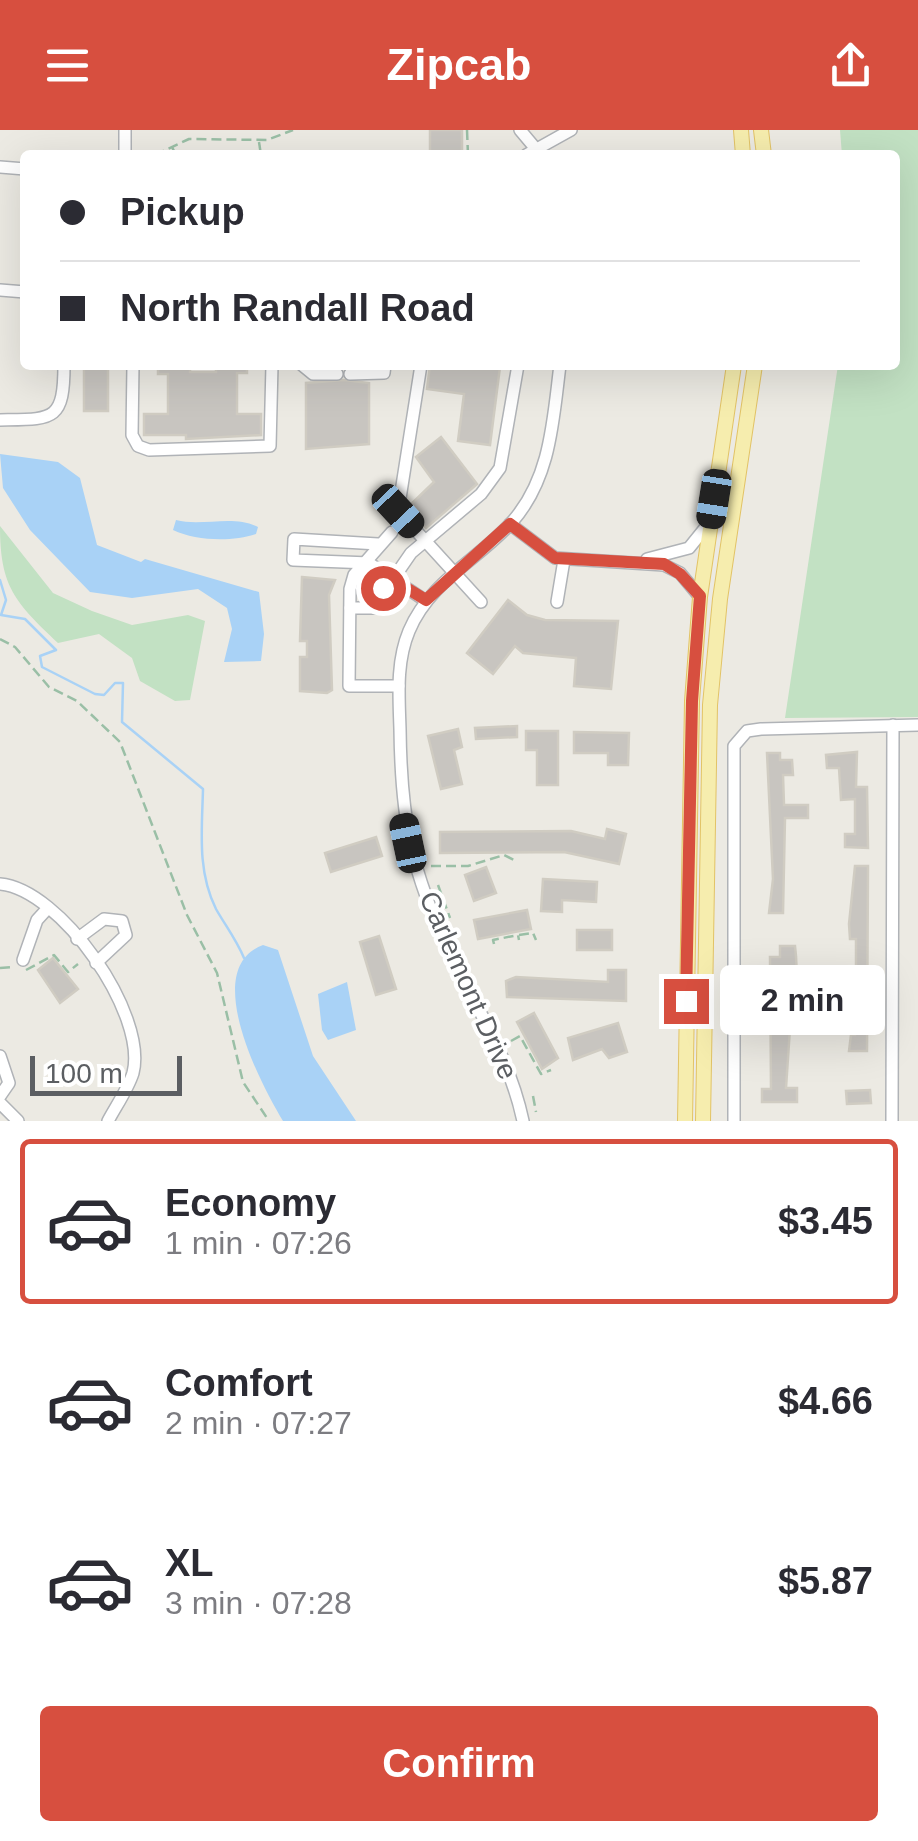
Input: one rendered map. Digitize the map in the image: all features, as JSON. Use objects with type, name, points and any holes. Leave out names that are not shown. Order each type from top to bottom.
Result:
[{"type":"main road","points":[[685,1121],[690,765],[700,596],[733,370]]},
{"type":"main road","points":[[703,1121],[710,704],[720,599],[755,370]]},
{"type":"street","points":[[539,150],[570,130]]},
{"type":"street","points":[[0,420],[44,420],[53,415],[64,396],[64,370]]},
{"type":"street","points":[[133,370],[132,435],[138,446],[149,450],[270,446],[272,370]]},
{"type":"street","points":[[308,370],[313,374],[336,374]]},
{"type":"street","points":[[350,374],[384,374],[384,370]]},
{"type":"street","points":[[420,370],[398,511],[481,602]]},
{"type":"street","points":[[350,608],[373,608],[390,578],[425,540],[481,494],[500,468],[517,370]]},
{"type":"street","name":"Carlemont Drive","points":[[523,1121],[512,1072],[442,938],[408,843],[399,787],[399,686],[405,644],[426,600],[510,524],[540,478],[549,449],[559,370]]},
{"type":"street","points":[[633,561],[689,548],[711,520]]},
{"type":"street","points":[[510,524],[536,547],[564,560],[664,564],[677,571],[700,596]]},
{"type":"street","points":[[392,532],[354,574],[349,686],[399,686]]},
{"type":"street","points":[[378,544],[294,540],[293,560],[364,562],[426,600]]},
{"type":"street","points":[[557,602],[564,560]]},
{"type":"street","points":[[734,1121],[734,746],[747,730],[918,725]]},
{"type":"street","points":[[892,1121],[893,726]]},
{"type":"street","points":[[0,884],[27,894],[48,908],[96,963],[125,1007],[132,1032],[133,1072],[108,1121]]},
{"type":"street","points":[[24,960],[37,920],[48,908]]},
{"type":"street","points":[[77,939],[104,920],[122,920],[126,934],[121,943],[96,963]]},
{"type":"street","points":[[0,1056],[10,1082],[0,1099],[18,1121]]},
{"type":"path","points":[[164,150],[189,138],[279,139],[293,130]]},
{"type":"path","points":[[259,140],[260,150]]},
{"type":"path","points":[[171,146],[173,150]]},
{"type":"path","points":[[0,639],[15,647],[49,687],[77,700],[87,715],[120,742],[187,915],[217,974],[243,1082],[269,1121]]},
{"type":"path","points":[[431,866],[468,866],[504,855],[514,860]]},
{"type":"path","points":[[438,886],[450,918]]},
{"type":"path","points":[[494,944],[493,940],[533,933],[536,940]]},
{"type":"path","points":[[0,968],[32,971],[54,954],[68,972],[78,964]]},
{"type":"path","points":[[512,1040],[520,1036],[540,1074],[551,1070]]},
{"type":"path","points":[[533,1096],[536,1112]]},
{"type":"green space","points":[[840,130],[918,130],[918,717],[785,718],[837,370],[900,370],[900,150],[842,150]]},
{"type":"green space","points":[[0,526],[53,593],[132,625],[188,615],[205,621],[190,700],[175,701],[140,681],[132,658],[99,634],[58,643],[13,592],[3,564]]},
{"type":"water","points":[[0,454],[58,462],[80,478],[97,545],[141,562],[145,559],[259,592],[264,634],[261,661],[224,662],[232,629],[227,608],[198,589],[132,598],[90,592],[30,530],[3,488]]},
{"type":"water","points":[[176,520],[238,521],[258,527],[256,534],[246,537],[203,538],[173,530]]},
{"type":"water","points":[[263,945],[278,950],[313,1056],[356,1121],[283,1121],[261,1081],[241,1027],[236,977],[245,958]]},
{"type":"water","points":[[347,982],[356,1030],[328,1040],[322,1030],[318,994]]},
{"type":"building","points":[[430,130],[462,130],[462,150],[430,150]]},
{"type":"building","points":[[84,370],[108,370],[108,411],[84,411]]},
{"type":"building","points":[[158,370],[247,370],[237,373],[237,414],[261,414],[261,435],[186,439],[186,435],[144,435],[144,414],[168,414],[168,374],[158,374]]},
{"type":"building","points":[[429,370],[500,370],[490,445],[458,441],[464,394],[427,389]]},
{"type":"building","points":[[306,383],[369,383],[369,444],[306,449]]},
{"type":"building","points":[[441,437],[477,484],[426,528],[408,507],[434,482],[416,457]]},
{"type":"building","points":[[302,577],[335,580],[329,595],[332,690],[327,693],[300,691],[300,657],[307,657],[307,641],[300,641]]},
{"type":"building","points":[[508,600],[527,615],[545,620],[618,621],[611,689],[574,686],[576,658],[523,653],[515,646],[493,674],[467,653]]},
{"type":"building","points":[[517,726],[517,737],[476,739],[475,728]]},
{"type":"building","points":[[458,729],[462,747],[454,750],[462,784],[441,789],[428,736]]},
{"type":"building","points":[[526,731],[558,731],[558,785],[537,785],[537,750],[526,750]]},
{"type":"building","points":[[574,732],[629,733],[628,765],[608,765],[608,753],[574,753]]},
{"type":"building","points":[[857,752],[856,787],[867,787],[868,848],[845,847],[845,834],[855,834],[855,799],[841,800],[839,768],[827,768],[826,755]]},
{"type":"building","points":[[767,753],[780,753],[780,760],[792,760],[793,775],[783,775],[784,805],[808,805],[808,818],[785,818],[783,913],[769,913],[773,879]]},
{"type":"building","points":[[607,829],[626,834],[619,864],[564,852],[440,853],[440,832],[571,831],[605,839]]},
{"type":"building","points":[[376,837],[382,856],[331,872],[325,853]]},
{"type":"building","points":[[855,866],[868,866],[867,1051],[849,1051],[851,1035],[855,1035],[850,972],[856,972],[856,939],[850,939],[849,924]]},
{"type":"building","points":[[486,867],[496,893],[474,901],[465,875]]},
{"type":"building","points":[[543,879],[597,882],[596,902],[562,900],[562,912],[541,911]]},
{"type":"building","points":[[527,910],[531,929],[478,939],[474,920]]},
{"type":"building","points":[[577,930],[612,930],[612,950],[577,950]]},
{"type":"building","points":[[379,936],[396,989],[376,995],[360,942]]},
{"type":"building","points":[[780,946],[795,946],[798,996],[784,996],[784,1028],[790,1028],[786,1088],[797,1088],[797,1102],[762,1102],[762,1089],[771,1089],[770,957],[780,957]]},
{"type":"building","points":[[53,958],[78,989],[60,1003],[38,970]]},
{"type":"building","points":[[608,970],[626,970],[626,1001],[507,997],[506,981],[516,977],[608,982]]},
{"type":"building","points":[[534,1013],[558,1058],[542,1069],[517,1022]]},
{"type":"building","points":[[618,1023],[627,1052],[609,1058],[602,1049],[573,1060],[568,1038]]},
{"type":"building","points":[[870,1090],[871,1103],[847,1104],[846,1091]]},
{"type":"waterway","points":[[0,580],[6,600],[1,615],[25,619],[56,650],[40,656],[42,667],[95,694],[104,695],[115,683],[123,683],[122,722],[203,789],[202,850],[206,880],[216,909],[244,958]]},
{"type":"route","points":[[383,588],[390,578],[426,600],[510,524],[555,558],[664,564],[680,574],[700,596],[692,701],[686,1001]]}]
